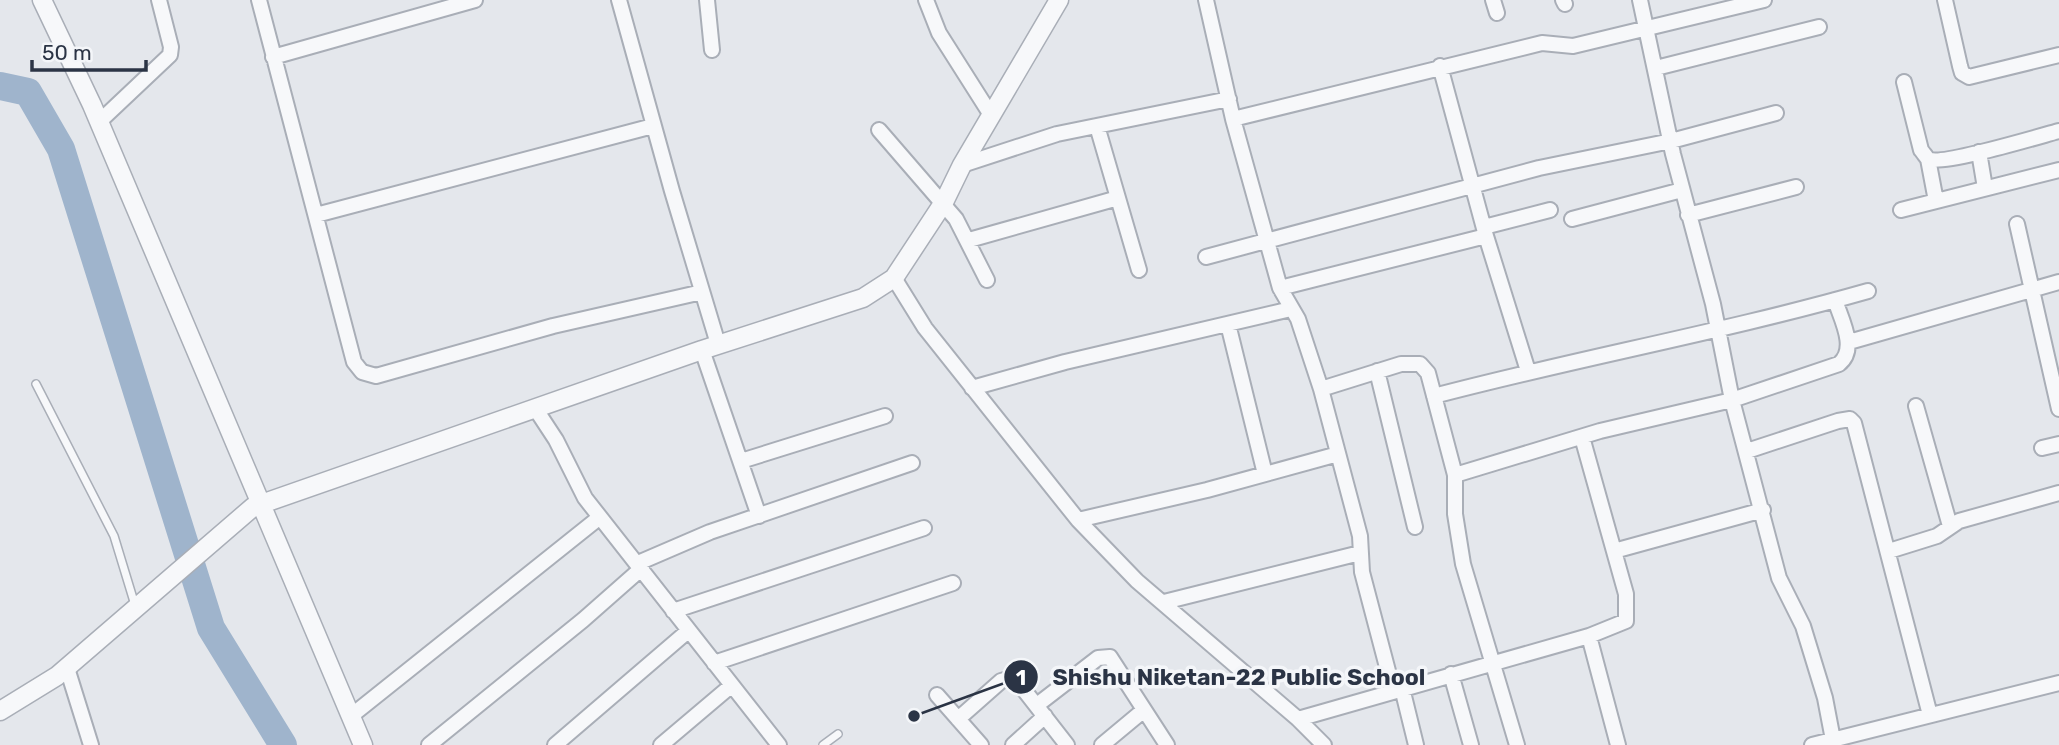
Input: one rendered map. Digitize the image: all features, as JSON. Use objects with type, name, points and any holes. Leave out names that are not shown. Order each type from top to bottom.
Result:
[{"type":"street","points":[[42,0],[99,122],[176,309],[263,503],[363,745]]},
{"type":"street","points":[[99,122],[170,55],[171,47],[159,0]]},
{"type":"street","points":[[260,0],[354,362],[362,372],[376,376],[553,326],[702,292]]},
{"type":"street","points":[[273,57],[475,0]]},
{"type":"street","points":[[620,0],[653,126],[702,292],[710,347],[759,516]]},
{"type":"street","points":[[707,0],[712,50]]},
{"type":"street","points":[[926,0],[939,33],[992,115]]},
{"type":"street","points":[[0,711],[27,697],[67,668],[139,602],[245,513],[263,503],[710,347],[863,298],[894,278],[944,202],[962,165],[1059,0]]},
{"type":"street","points":[[1206,0],[1233,119],[1280,288],[1298,319],[1321,389],[1360,536],[1362,572],[1416,745]]},
{"type":"street","points":[[1640,0],[1688,215],[1713,304],[1732,400],[1779,578],[1803,626],[1818,674],[1833,743]]},
{"type":"street","points":[[1233,119],[1542,43],[1573,46],[1764,0]]},
{"type":"street","points":[[1945,0],[1962,74],[1969,77],[2059,55]]},
{"type":"street","points":[[1656,68],[1819,27]]},
{"type":"street","points":[[1440,66],[1485,232],[1528,371]]},
{"type":"street","points":[[1905,82],[1921,150],[1928,159],[1936,201]]},
{"type":"street","points":[[962,165],[1057,134],[1229,99]]},
{"type":"street","points":[[1206,257],[1472,185],[1671,141],[1776,113]]},
{"type":"street","points":[[316,215],[653,126]]},
{"type":"street","points":[[1097,126],[1139,270]]},
{"type":"street","points":[[879,130],[944,202],[969,240],[987,280]]},
{"type":"street","points":[[1928,159],[1937,161],[2059,131]]},
{"type":"street","points":[[1979,152],[1985,188]]},
{"type":"street","points":[[1901,210],[2059,170]]},
{"type":"street","points":[[1688,215],[1796,187]]},
{"type":"street","points":[[1572,219],[1682,190]]},
{"type":"street","points":[[969,240],[1118,198]]},
{"type":"street","points":[[1280,288],[1485,232],[1550,210]]},
{"type":"street","points":[[2017,224],[2059,409]]},
{"type":"street","points":[[894,278],[925,328],[1077,520],[1137,581],[1298,719],[1324,745]]},
{"type":"street","points":[[1849,342],[2059,282]]},
{"type":"street","points":[[1434,396],[1528,371],[1717,332],[1867,291]]},
{"type":"street","points":[[1455,475],[1582,437],[1732,400],[1839,364],[1847,354],[1849,342],[1835,300]]},
{"type":"street","points":[[972,388],[1065,362],[1291,309]]},
{"type":"street","points":[[1228,324],[1265,474]]},
{"type":"street","points":[[1321,389],[1401,364],[1420,364],[1428,373],[1455,475],[1455,514],[1463,564],[1517,745]]},
{"type":"street","points":[[1377,371],[1415,527]]},
{"type":"street","points":[[1916,406],[1950,526]]},
{"type":"street","points":[[535,408],[556,440],[585,498],[779,745]]},
{"type":"street","points":[[741,461],[885,416]]},
{"type":"street","points":[[1747,451],[1850,419],[1856,429],[1889,551],[1930,715]]},
{"type":"street","points":[[1298,719],[1620,625],[1628,614],[1614,551],[1582,437]]},
{"type":"street","points":[[2042,448],[2059,444]]},
{"type":"street","points":[[1077,520],[1338,454]]},
{"type":"street","points":[[429,745],[583,620],[640,566],[759,516],[912,463]]},
{"type":"street","points":[[1889,551],[1937,536],[1950,526],[2059,493]]},
{"type":"street","points":[[1614,551],[1763,510]]},
{"type":"street","points":[[351,716],[600,517]]},
{"type":"street","points":[[673,611],[924,528]]},
{"type":"street","points":[[1164,602],[1360,552]]},
{"type":"street","points":[[715,663],[953,583]]},
{"type":"street","points":[[555,745],[688,631]]},
{"type":"street","points":[[1589,636],[1618,745]]},
{"type":"street","points":[[1013,745],[1041,711],[1098,658],[1107,656],[1112,659],[1167,745]]},
{"type":"street","points":[[67,668],[91,745]]},
{"type":"street","points":[[1451,674],[1471,745]]},
{"type":"street","points":[[958,719],[1010,677],[1018,680],[1067,745]]},
{"type":"street","points":[[1812,745],[1833,743],[1930,715],[2059,683]]},
{"type":"street","points":[[661,745],[732,685]]},
{"type":"street","points":[[937,695],[981,745]]},
{"type":"street","points":[[1102,745],[1144,710]]},
{"type":"lane","points":[[36,384],[106,517],[139,602]]},
{"type":"lane","points":[[823,745],[838,734]]},
{"type":"waterway","points":[[0,86],[28,92],[61,149],[211,628],[283,745]]},
{"type":"place","name":"Shishu Niketan-22 Public School","points":[[914,716]]}]
